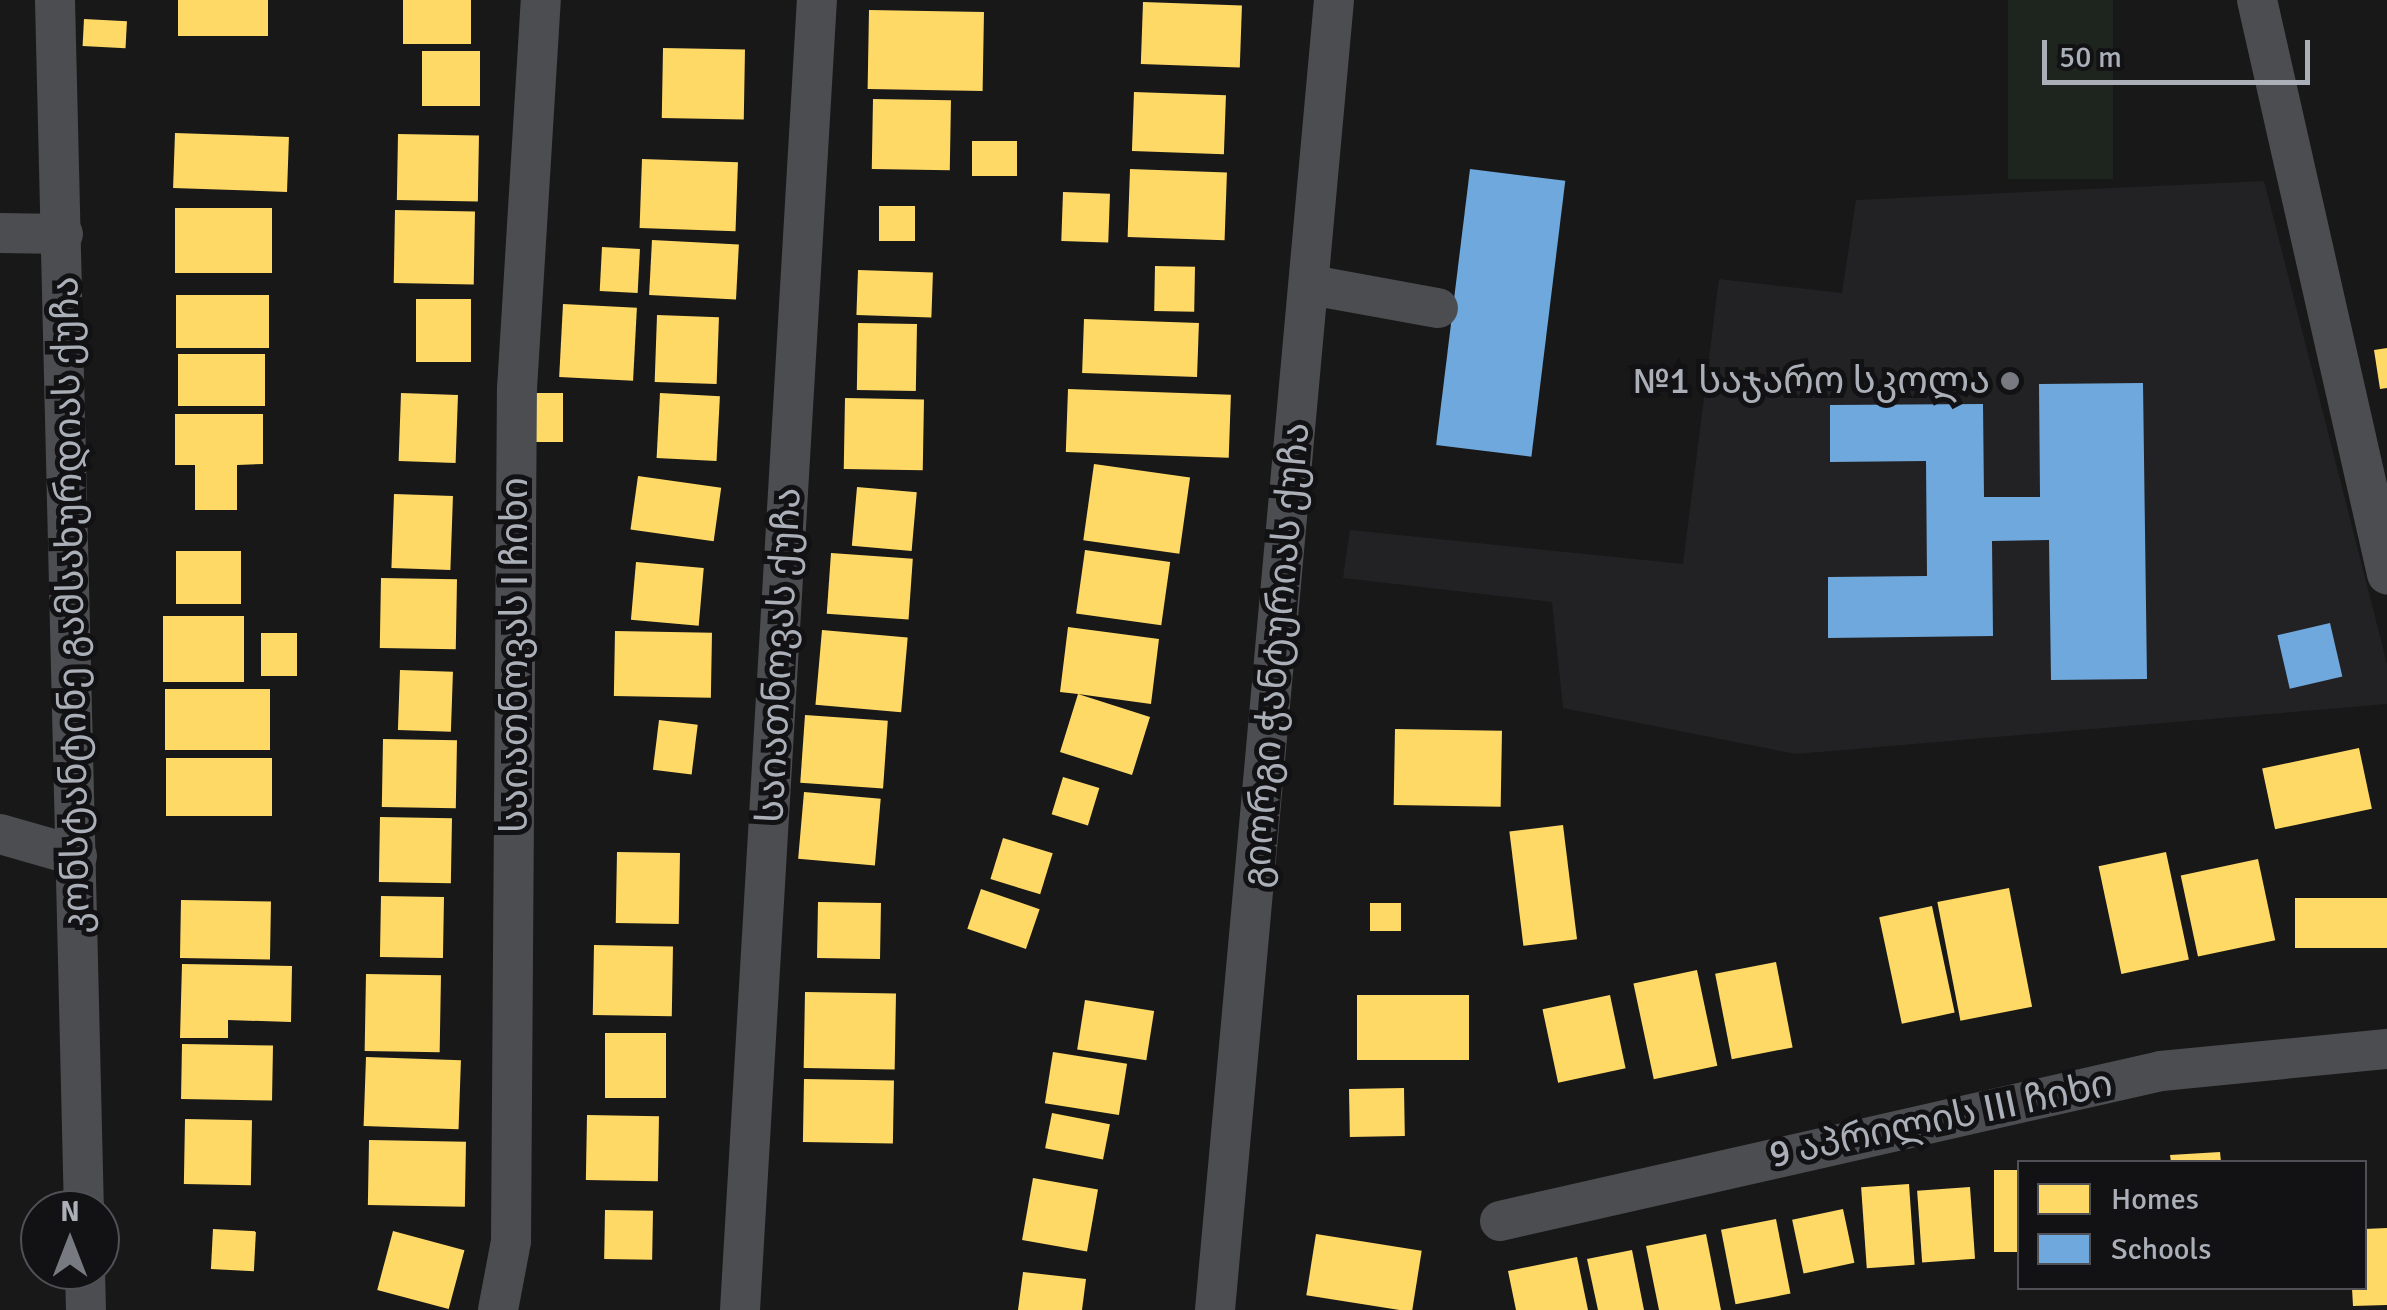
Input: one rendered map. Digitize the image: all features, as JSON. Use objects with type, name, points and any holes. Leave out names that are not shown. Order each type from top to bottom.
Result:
[{"type":"street","name":"კონსტანტინე გამსახურდიას ქუჩა","points":[[55,0],[84,1190]]},
{"type":"street","name":"საიათნოვას I ჩიხი","points":[[498,1310],[511,1241],[517,389],[541,0]]},
{"type":"street","name":"საიათნოვას ქუჩა","points":[[740,1310],[818,0]]},
{"type":"street","name":"გიორგი ჭანტურიას ქუჩა","points":[[1215,1310],[1334,0]]},
{"type":"street","points":[[2257,0],[2387,574]]},
{"type":"street","points":[[0,233],[63,234]]},
{"type":"street","points":[[1311,285],[1438,308]]},
{"type":"street","points":[[0,834],[77,856]]},
{"type":"street","name":"9 აპრილის III ჩიხი","points":[[1500,1220],[2161,1071],[2387,1049]]},
{"type":"shaded area","points":[[2008,0],[2113,0],[2113,179],[2008,179]]},
{"type":"shaded area","name":"№1 საჯარო სკოლა","points":[[2264,181],[2387,664],[2387,704],[1796,754],[1563,708],[1552,602],[1343,578],[1350,530],[1683,564],[1719,279],[1842,293],[1856,200]]},
{"type":"building: Homes","points":[[178,0],[268,0],[268,36],[178,36]]},
{"type":"building: Homes","points":[[403,0],[471,0],[471,44],[403,44]]},
{"type":"building: Homes","points":[[1143,2],[1242,5],[1240,67],[1141,64]]},
{"type":"building: Homes","points":[[869,10],[984,12],[983,91],[868,89]]},
{"type":"building: Homes","points":[[84,19],[127,21],[126,48],[83,46]]},
{"type":"building: Homes","points":[[663,48],[745,49],[744,119],[662,118]]},
{"type":"building: Homes","points":[[422,51],[480,51],[480,106],[422,106]]},
{"type":"building: Homes","points":[[1134,92],[1226,95],[1224,154],[1132,151]]},
{"type":"building: Homes","points":[[873,99],[951,100],[950,170],[872,169]]},
{"type":"building: Homes","points":[[175,133],[289,137],[287,192],[173,188]]},
{"type":"building: Homes","points":[[398,134],[479,135],[478,201],[397,200]]},
{"type":"building: Homes","points":[[972,141],[1017,141],[1017,176],[972,176]]},
{"type":"building: Homes","points":[[642,159],[738,162],[736,231],[640,228]]},
{"type":"building: Homes","points":[[1130,169],[1227,172],[1225,240],[1128,237]]},
{"type":"building: Homes","points":[[1063,192],[1110,194],[1108,243],[1061,241]]},
{"type":"building: Homes","points":[[879,206],[915,206],[915,241],[879,241]]},
{"type":"building: Homes","points":[[175,208],[272,208],[272,273],[175,273]]},
{"type":"building: Homes","points":[[395,210],[475,211],[474,284],[394,283]]},
{"type":"building: Homes","points":[[652,240],[739,245],[736,299],[649,295]]},
{"type":"building: Homes","points":[[602,247],[640,249],[638,293],[600,291]]},
{"type":"building: Homes","points":[[1155,266],[1195,267],[1194,312],[1154,311]]},
{"type":"building: Homes","points":[[858,270],[933,273],[931,318],[856,315]]},
{"type":"building: Homes","points":[[176,295],[269,295],[269,348],[176,348]]},
{"type":"building: Homes","points":[[416,299],[471,299],[471,362],[416,362]]},
{"type":"building: Homes","points":[[563,304],[637,308],[633,381],[559,377]]},
{"type":"building: Homes","points":[[657,315],[719,317],[717,384],[655,382]]},
{"type":"building: Homes","points":[[1084,319],[1199,323],[1197,377],[1082,373]]},
{"type":"building: Homes","points":[[858,323],[917,324],[916,391],[857,390]]},
{"type":"building: Homes","points":[[2387,348],[2387,388],[2380,389],[2374,350]]},
{"type":"building: Homes","points":[[178,354],[265,354],[265,406],[178,406]]},
{"type":"building: Homes","points":[[1068,389],[1231,395],[1229,458],[1066,452]]},
{"type":"building: Homes","points":[[401,393],[458,395],[456,463],[399,461]]},
{"type":"building: Homes","points":[[532,393],[563,393],[563,442],[532,442]]},
{"type":"building: Homes","points":[[660,393],[720,396],[717,461],[657,458]]},
{"type":"building: Homes","points":[[845,398],[924,399],[923,470],[844,469]]},
{"type":"building: Homes","points":[[175,414],[263,414],[263,464],[237,465],[237,510],[195,510],[195,465],[175,465]]},
{"type":"building: Homes","points":[[1094,464],[1190,477],[1179,554],[1083,540]]},
{"type":"building: Homes","points":[[638,476],[721,488],[714,541],[630,529]]},
{"type":"building: Homes","points":[[857,487],[917,492],[912,551],[852,546]]},
{"type":"building: Homes","points":[[394,494],[453,496],[450,570],[391,568]]},
{"type":"building: Homes","points":[[1085,550],[1170,562],[1161,625],[1076,613]]},
{"type":"building: Homes","points":[[176,551],[241,551],[241,604],[176,604]]},
{"type":"building: Homes","points":[[831,553],[913,559],[909,620],[827,614]]},
{"type":"building: Homes","points":[[636,562],[704,568],[699,626],[631,620]]},
{"type":"building: Homes","points":[[381,578],[457,579],[456,649],[380,648]]},
{"type":"building: Homes","points":[[163,616],[244,616],[244,682],[163,682]]},
{"type":"building: Homes","points":[[1068,627],[1159,639],[1151,704],[1060,692]]},
{"type":"building: Homes","points":[[822,630],[908,637],[901,712],[815,705]]},
{"type":"building: Homes","points":[[615,631],[712,633],[711,698],[614,696]]},
{"type":"building: Homes","points":[[261,633],[297,633],[297,676],[261,676]]},
{"type":"building: Homes","points":[[400,670],[453,672],[451,732],[398,730]]},
{"type":"building: Homes","points":[[165,689],[270,689],[270,750],[165,750]]},
{"type":"building: Homes","points":[[1078,694],[1150,717],[1132,775],[1060,752]]},
{"type":"building: Homes","points":[[805,715],[888,721],[883,789],[800,783]]},
{"type":"building: Homes","points":[[659,720],[698,725],[692,774],[653,770]]},
{"type":"building: Homes","points":[[1395,729],[1502,731],[1501,807],[1394,805]]},
{"type":"building: Homes","points":[[383,739],[457,740],[456,808],[382,807]]},
{"type":"building: Homes","points":[[2359,748],[2372,809],[2275,829],[2262,769]]},
{"type":"building: Homes","points":[[166,758],[272,758],[272,816],[166,816]]},
{"type":"building: Homes","points":[[1063,777],[1099,788],[1088,825],[1052,814]]},
{"type":"building: Homes","points":[[804,792],[881,799],[875,865],[798,859]]},
{"type":"building: Homes","points":[[380,817],[452,818],[451,883],[379,882]]},
{"type":"building: Homes","points":[[1563,825],[1577,939],[1523,946],[1509,832]]},
{"type":"building: Homes","points":[[1003,838],[1053,853],[1040,894],[990,879]]},
{"type":"building: Homes","points":[[617,852],[680,853],[679,924],[616,923]]},
{"type":"building: Homes","points":[[2166,852],[2189,960],[2121,974],[2099,866]]},
{"type":"building: Homes","points":[[2258,859],[2275,940],[2198,957],[2181,875]]},
{"type":"building: Homes","points":[[2009,888],[2032,1007],[1960,1021],[1937,902]]},
{"type":"building: Homes","points":[[981,889],[1040,909],[1026,949],[967,929]]},
{"type":"building: Homes","points":[[381,896],[444,897],[443,958],[380,957]]},
{"type":"building: Homes","points":[[2295,898],[2387,898],[2387,948],[2295,948]]},
{"type":"building: Homes","points":[[181,900],[271,902],[270,960],[180,958]]},
{"type":"building: Homes","points":[[818,902],[881,903],[880,959],[817,958]]},
{"type":"building: Homes","points":[[1370,903],[1401,903],[1401,931],[1370,931]]},
{"type":"building: Homes","points":[[1932,906],[1955,1013],[1902,1024],[1879,917]]},
{"type":"building: Homes","points":[[594,945],[673,946],[672,1016],[593,1015]]},
{"type":"building: Homes","points":[[1776,962],[1793,1047],[1732,1059],[1715,974]]},
{"type":"building: Homes","points":[[182,964],[292,966],[291,1022],[228,1020],[228,1038],[180,1038]]},
{"type":"building: Homes","points":[[1697,970],[1717,1066],[1654,1079],[1633,984]]},
{"type":"building: Homes","points":[[366,974],[441,975],[440,1052],[365,1051]]},
{"type":"building: Homes","points":[[805,992],[896,994],[895,1070],[804,1068]]},
{"type":"building: Homes","points":[[1357,995],[1469,995],[1469,1060],[1357,1060]]},
{"type":"building: Homes","points":[[1610,995],[1626,1068],[1558,1083],[1543,1009]]},
{"type":"building: Homes","points":[[1085,1000],[1154,1011],[1146,1060],[1077,1049]]},
{"type":"building: Homes","points":[[605,1033],[666,1033],[666,1098],[605,1098]]},
{"type":"building: Homes","points":[[182,1044],[273,1046],[272,1101],[181,1099]]},
{"type":"building: Homes","points":[[1053,1052],[1127,1064],[1119,1115],[1045,1103]]},
{"type":"building: Homes","points":[[366,1057],[461,1060],[459,1129],[364,1126]]},
{"type":"building: Homes","points":[[804,1079],[894,1081],[893,1144],[803,1142]]},
{"type":"building: Homes","points":[[1404,1088],[1405,1136],[1350,1137],[1349,1089]]},
{"type":"building: Homes","points":[[1052,1113],[1110,1124],[1103,1160],[1045,1148]]},
{"type":"building: Homes","points":[[587,1115],[659,1116],[658,1181],[586,1180]]},
{"type":"building: Homes","points":[[185,1119],[252,1120],[251,1185],[184,1184]]},
{"type":"building: Homes","points":[[369,1140],[466,1142],[465,1207],[368,1205]]},
{"type":"building: Homes","points":[[2220,1152],[2221,1160],[2171,1160],[2170,1155]]},
{"type":"building: Homes","points":[[1994,1170],[2017,1170],[2017,1252],[1994,1252]]},
{"type":"building: Homes","points":[[1033,1178],[1098,1189],[1087,1252],[1022,1240]]},
{"type":"building: Homes","points":[[1909,1184],[1915,1265],[1867,1268],[1861,1187]]},
{"type":"building: Homes","points":[[1970,1187],[1975,1259],[1922,1263],[1917,1191]]},
{"type":"building: Homes","points":[[1843,1209],[1854,1263],[1804,1274],[1792,1220]]},
{"type":"building: Homes","points":[[605,1210],[653,1211],[652,1260],[604,1259]]},
{"type":"building: Homes","points":[[1776,1219],[1791,1294],[1736,1304],[1721,1230]]},
{"type":"building: Homes","points":[[2387,1228],[2387,1305],[2353,1306],[2352,1290],[2367,1290],[2367,1229]]},
{"type":"building: Homes","points":[[213,1229],[256,1231],[254,1271],[211,1269]]},
{"type":"building: Homes","points":[[393,1231],[464,1250],[449,1309],[377,1290]]},
{"type":"building: Homes","points":[[1316,1234],[1422,1251],[1412,1310],[1306,1295]]},
{"type":"building: Homes","points":[[1706,1234],[1721,1310],[1659,1310],[1646,1246]]},
{"type":"building: Homes","points":[[1632,1250],[1644,1310],[1598,1310],[1587,1259]]},
{"type":"building: Homes","points":[[1577,1257],[1588,1310],[1516,1310],[1508,1271]]},
{"type":"building: Homes","points":[[1023,1272],[1086,1279],[1082,1310],[1018,1310]]},
{"type":"building: Schools","points":[[1470,169],[1565,181],[1531,457],[1436,445]]},
{"type":"building: Schools","points":[[2143,383],[2147,679],[2051,680],[2049,540],[1992,541],[1993,636],[1828,638],[1828,577],[1927,576],[1926,461],[1830,462],[1830,405],[1983,404],[1984,497],[2040,497],[2039,384]]},
{"type":"building: Schools","points":[[2330,623],[2342,677],[2290,689],[2277,635]]},
{"type":"place","name":"№1 საჯარო სკოლა","points":[[2010,381]]}]
